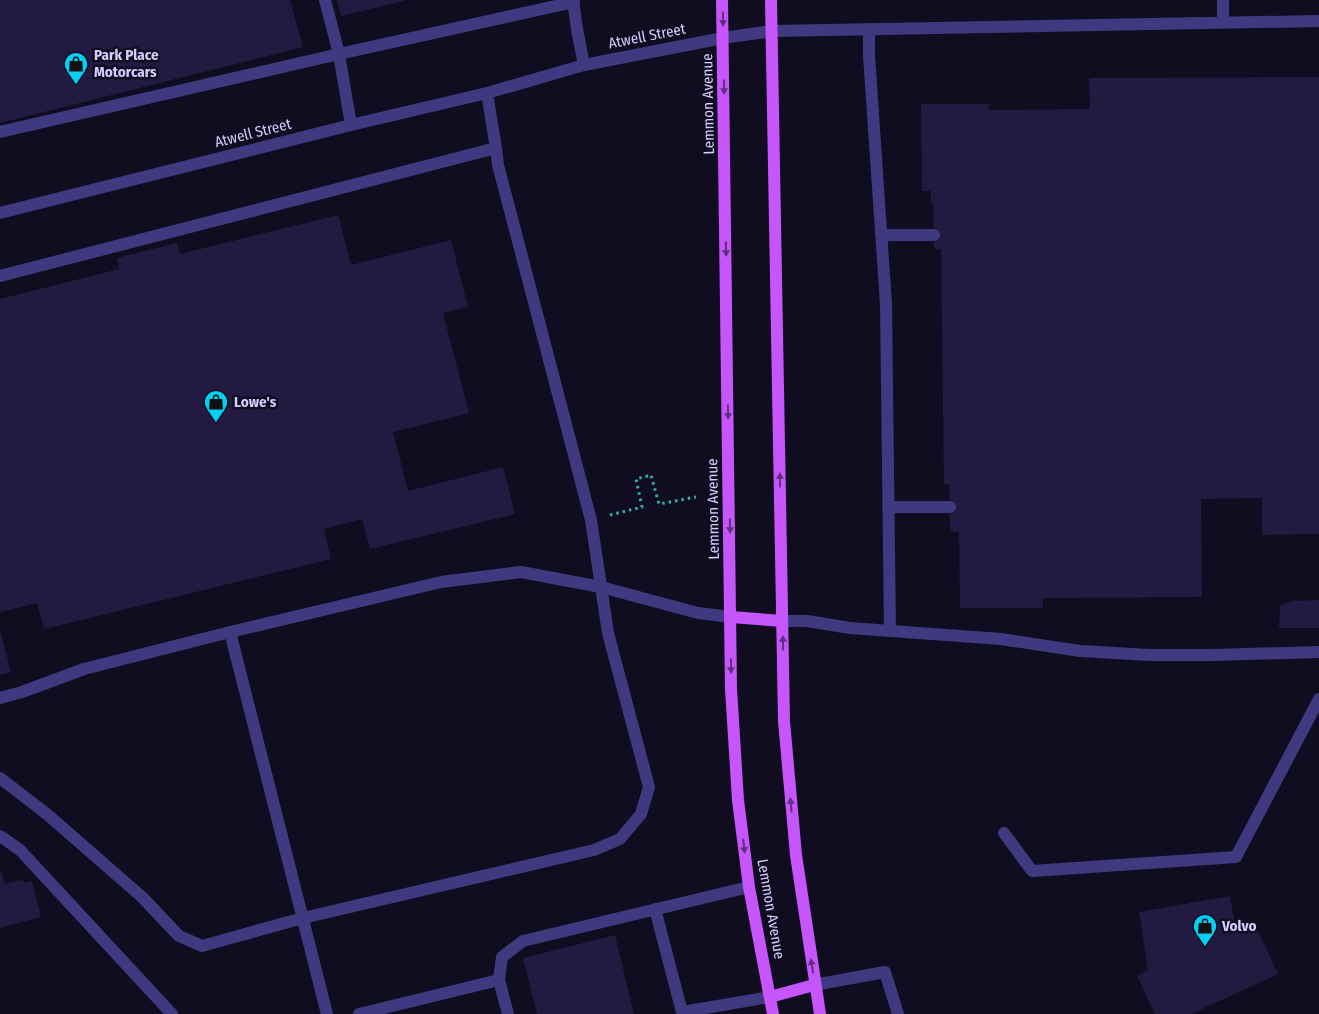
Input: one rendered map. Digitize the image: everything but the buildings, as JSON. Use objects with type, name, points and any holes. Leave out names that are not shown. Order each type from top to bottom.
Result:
[{"type":"main road","name":"Lemmon Avenue","points":[[722,0],[731,690],[738,800],[749,887],[773,1014]]},
{"type":"main road","name":"Lemmon Avenue","points":[[771,0],[784,721],[794,836],[814,985],[820,1014]]},
{"type":"main road","points":[[731,617],[782,621]]},
{"type":"main road","points":[[770,997],[814,985]]},
{"type":"street","points":[[326,0],[351,125]]},
{"type":"street","points":[[1222,23],[1223,0]]},
{"type":"street","points":[[0,132],[574,1],[584,65]]},
{"type":"street","name":"Atwell Street","points":[[1,210],[487,93],[584,65],[723,38],[772,31],[1319,21]]},
{"type":"street","points":[[869,29],[869,55],[886,304],[890,631]]},
{"type":"street","points":[[0,778],[48,814],[142,897],[179,936],[202,946],[303,918],[584,852],[620,839],[641,814],[649,787],[608,633],[591,520],[498,166],[487,93]]},
{"type":"street","points":[[0,276],[496,148]]},
{"type":"street","points":[[881,234],[934,235]]},
{"type":"street","points":[[888,507],[950,507]]},
{"type":"street","points":[[0,698],[22,692],[84,669],[230,632],[441,582],[520,572],[601,587],[698,613],[731,617]]},
{"type":"street","points":[[782,621],[807,621],[850,628],[1001,639],[1080,651],[1150,655],[1319,652]]},
{"type":"street","points":[[230,632],[328,1014]]},
{"type":"street","points":[[1004,833],[1032,871],[1236,857],[1319,699]]},
{"type":"street","points":[[0,836],[20,850],[172,1014]]},
{"type":"street","points":[[508,1014],[500,980],[502,957],[523,941],[749,887]]},
{"type":"street","points":[[655,909],[682,1013],[770,997]]},
{"type":"street","points":[[814,985],[885,972],[898,1014]]},
{"type":"street","points":[[359,1014],[500,980]]},
{"type":"path","points":[[591,520],[642,507],[636,479],[651,475],[659,504],[696,497]]},
{"type":"place","name":"Park Place Motorcars","points":[[76,85]]},
{"type":"place","name":"Lowe's","points":[[216,423]]},
{"type":"place","name":"Volvo","points":[[1205,947]]}]
